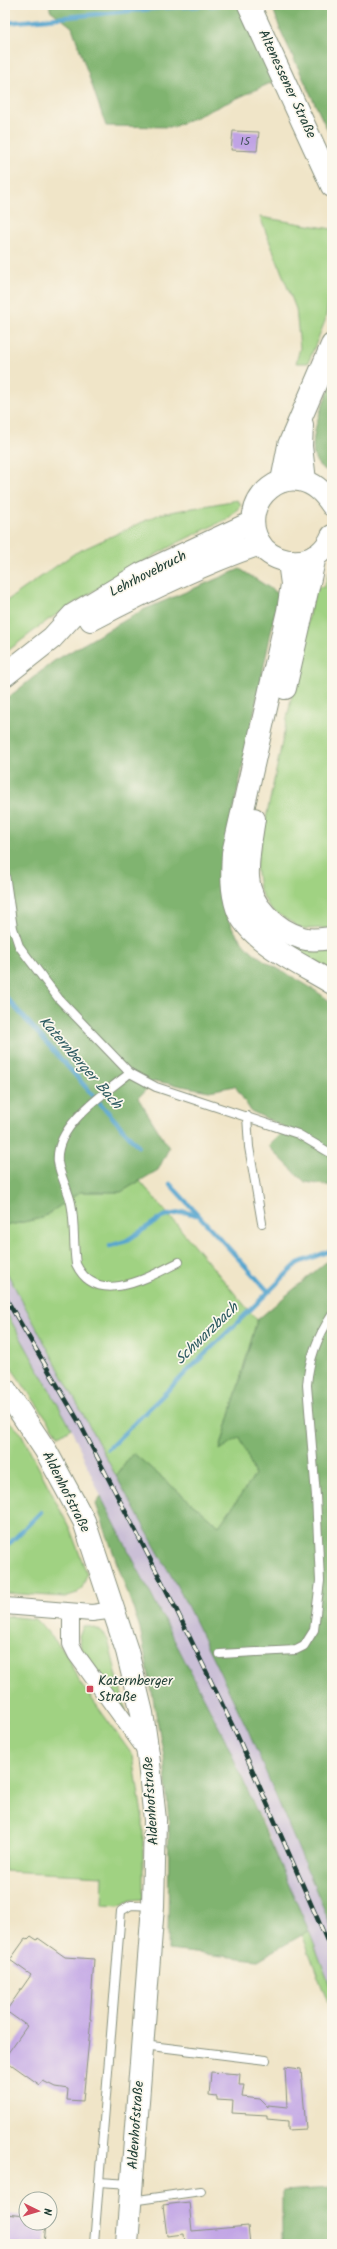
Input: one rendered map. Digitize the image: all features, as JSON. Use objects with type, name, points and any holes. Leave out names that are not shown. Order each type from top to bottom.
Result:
[{"type":"main road","name":"Altenessener Straße","points":[[249,5],[293,96],[332,186]]},
{"type":"main road","points":[[282,481],[289,445],[332,345]]},
{"type":"main road","points":[[302,414],[301,446],[305,481]]},
{"type":"main road","points":[[330,498],[314,484],[305,481],[282,481],[270,487],[261,497],[255,509],[253,522],[260,544],[278,559],[289,562],[303,561],[315,556],[324,549],[332,536]]},
{"type":"main road","name":"Lehrhovebruch","points":[[5,675],[52,638],[73,615],[141,574],[253,522]]},
{"type":"main road","name":"Lehrhovebruch","points":[[52,638],[212,561],[260,544]]},
{"type":"main road","points":[[315,556],[254,819],[248,878],[254,897],[265,915],[278,926],[303,938],[332,938]]},
{"type":"main road","points":[[289,562],[292,584],[288,610],[233,853],[232,892],[237,909],[244,922],[263,941],[332,983]]},
{"type":"main road","name":"Aldenhofstraße","points":[[5,1389],[46,1451],[84,1521],[115,1610],[142,1713],[148,1754],[155,1820],[153,1906],[127,2244]]},
{"type":"street","points":[[5,1606],[92,1613],[115,1610]]},
{"type":"street","points":[[71,1612],[69,1631],[71,1644],[76,1654],[148,1754]]},
{"type":"lane","points":[[5,874],[13,928],[19,946],[59,999],[130,1073],[156,1086],[298,1134],[332,1154]]},
{"type":"lane","points":[[130,1073],[77,1118],[61,1140],[58,1156],[60,1172],[71,1204],[76,1264],[80,1273],[92,1283],[110,1288],[140,1282],[179,1262]]},
{"type":"lane","points":[[247,1116],[250,1147],[262,1223]]},
{"type":"lane","points":[[220,1654],[296,1650],[304,1646],[314,1630],[320,1581],[316,1496],[308,1419],[308,1379],[312,1352],[332,1315]]},
{"type":"lane","points":[[94,2244],[121,1911],[131,1905],[153,1906]]},
{"type":"lane","points":[[142,2045],[266,2060]]},
{"type":"lane","points":[[99,2182],[131,2193],[201,2191]]},
{"type":"shaded area","points":[[5,1269],[183,1597],[248,1730],[332,1928],[332,1991],[267,1832],[225,1739],[101,1497],[71,1428],[5,1310]]},
{"type":"green space","points":[[50,5],[238,5],[277,80],[174,127],[106,126],[72,27],[50,10]]},
{"type":"green space","points":[[274,5],[332,5],[332,140],[280,29],[273,8]]},
{"type":"green space","points":[[260,217],[332,229],[332,279],[325,321],[308,363],[296,363],[300,348],[296,309]]},
{"type":"green space","points":[[332,381],[332,472],[321,467],[315,458],[313,446],[318,417]]},
{"type":"green space","points":[[237,500],[241,505],[229,518],[177,543],[119,575],[48,620],[5,653],[5,602],[75,553],[160,514]]},
{"type":"green space","points":[[332,563],[332,928],[302,929],[270,909],[259,889],[256,866],[315,586],[324,587]]},
{"type":"green space","points":[[240,569],[279,594],[218,884],[225,911],[234,931],[246,946],[260,958],[312,989],[332,1003],[332,1186],[305,1182],[268,1146],[286,1128],[251,1111],[235,1086],[209,1091],[154,1081],[138,1098],[169,1148],[158,1170],[121,1192],[80,1192],[42,1218],[5,1226],[5,700],[54,661],[143,610]]},
{"type":"green space","points":[[293,946],[326,951],[332,950],[332,970],[291,949]]},
{"type":"green space","points":[[140,1181],[257,1320],[220,1449],[240,1437],[255,1475],[219,1526],[133,1453],[116,1476],[5,1269],[5,1226],[42,1218],[80,1192],[121,1192]]},
{"type":"green space","points":[[332,1257],[332,1928],[248,1730],[183,1597],[116,1476],[133,1453],[219,1526],[255,1475],[240,1437],[220,1450],[257,1320]]},
{"type":"green space","points":[[5,1310],[71,1428],[59,1436],[5,1359]]},
{"type":"green space","points":[[5,1417],[21,1433],[70,1529],[87,1574],[82,1588],[77,1593],[65,1597],[5,1593]]},
{"type":"green space","points":[[101,1497],[225,1739],[309,1931],[258,1960],[168,1950],[169,1823],[164,1757],[140,1628],[96,1504]]},
{"type":"green space","points":[[5,1616],[36,1619],[66,1653],[77,1678],[133,1756],[143,1821],[143,1899],[131,1900],[119,1906],[102,1905],[103,1876],[5,1871]]},
{"type":"green space","points":[[83,1626],[97,1629],[108,1640],[126,1712],[81,1647],[79,1636]]},
{"type":"green space","points":[[309,1931],[332,1991],[332,2014],[302,1934]]},
{"type":"green space","points":[[332,2188],[332,2244],[282,2244],[282,2191]]},
{"type":"building","points":[[233,131],[259,132],[257,151],[231,150]]},
{"type":"building","points":[[31,1936],[37,1940],[38,1938],[65,1957],[94,1959],[91,2019],[83,2101],[67,2100],[68,2089],[55,2087],[43,2081],[40,2085],[5,2060],[5,2057],[27,2026],[6,2011],[31,1975],[10,1960],[25,1939],[27,1940]]},
{"type":"building","points":[[285,2067],[301,2069],[306,2129],[288,2130],[288,2121],[267,2119],[267,2115],[232,2113],[233,2101],[217,2100],[217,2097],[209,2096],[211,2072],[240,2074],[239,2085],[244,2085],[242,2097],[260,2099],[268,2107],[268,2105],[287,2107]]},
{"type":"building","points":[[189,2202],[192,2231],[248,2226],[250,2244],[185,2244],[184,2234],[167,2236],[163,2205]]},
{"type":"building","points":[[5,2214],[18,2215],[18,2231],[45,2231],[44,2244],[5,2244]]},
{"type":"waterway","points":[[5,23],[160,8],[218,5]]},
{"type":"waterway","name":"Katernberger Bach","points":[[5,996],[138,1146]]},
{"type":"waterway","name":"Katernberger Bach","points":[[170,1184],[268,1291]]},
{"type":"waterway","points":[[110,1246],[126,1241],[164,1216],[185,1212],[196,1215]]},
{"type":"waterway","name":"Schwarzbach","points":[[108,1449],[298,1263],[332,1250]]},
{"type":"waterway","name":"Schwarzbach","points":[[5,1548],[41,1512]]},
{"type":"railway","points":[[5,1297],[79,1422],[176,1609],[237,1735],[332,1952]]},
{"type":"place","name":"Katernberger Straße","points":[[90,1689]]}]
